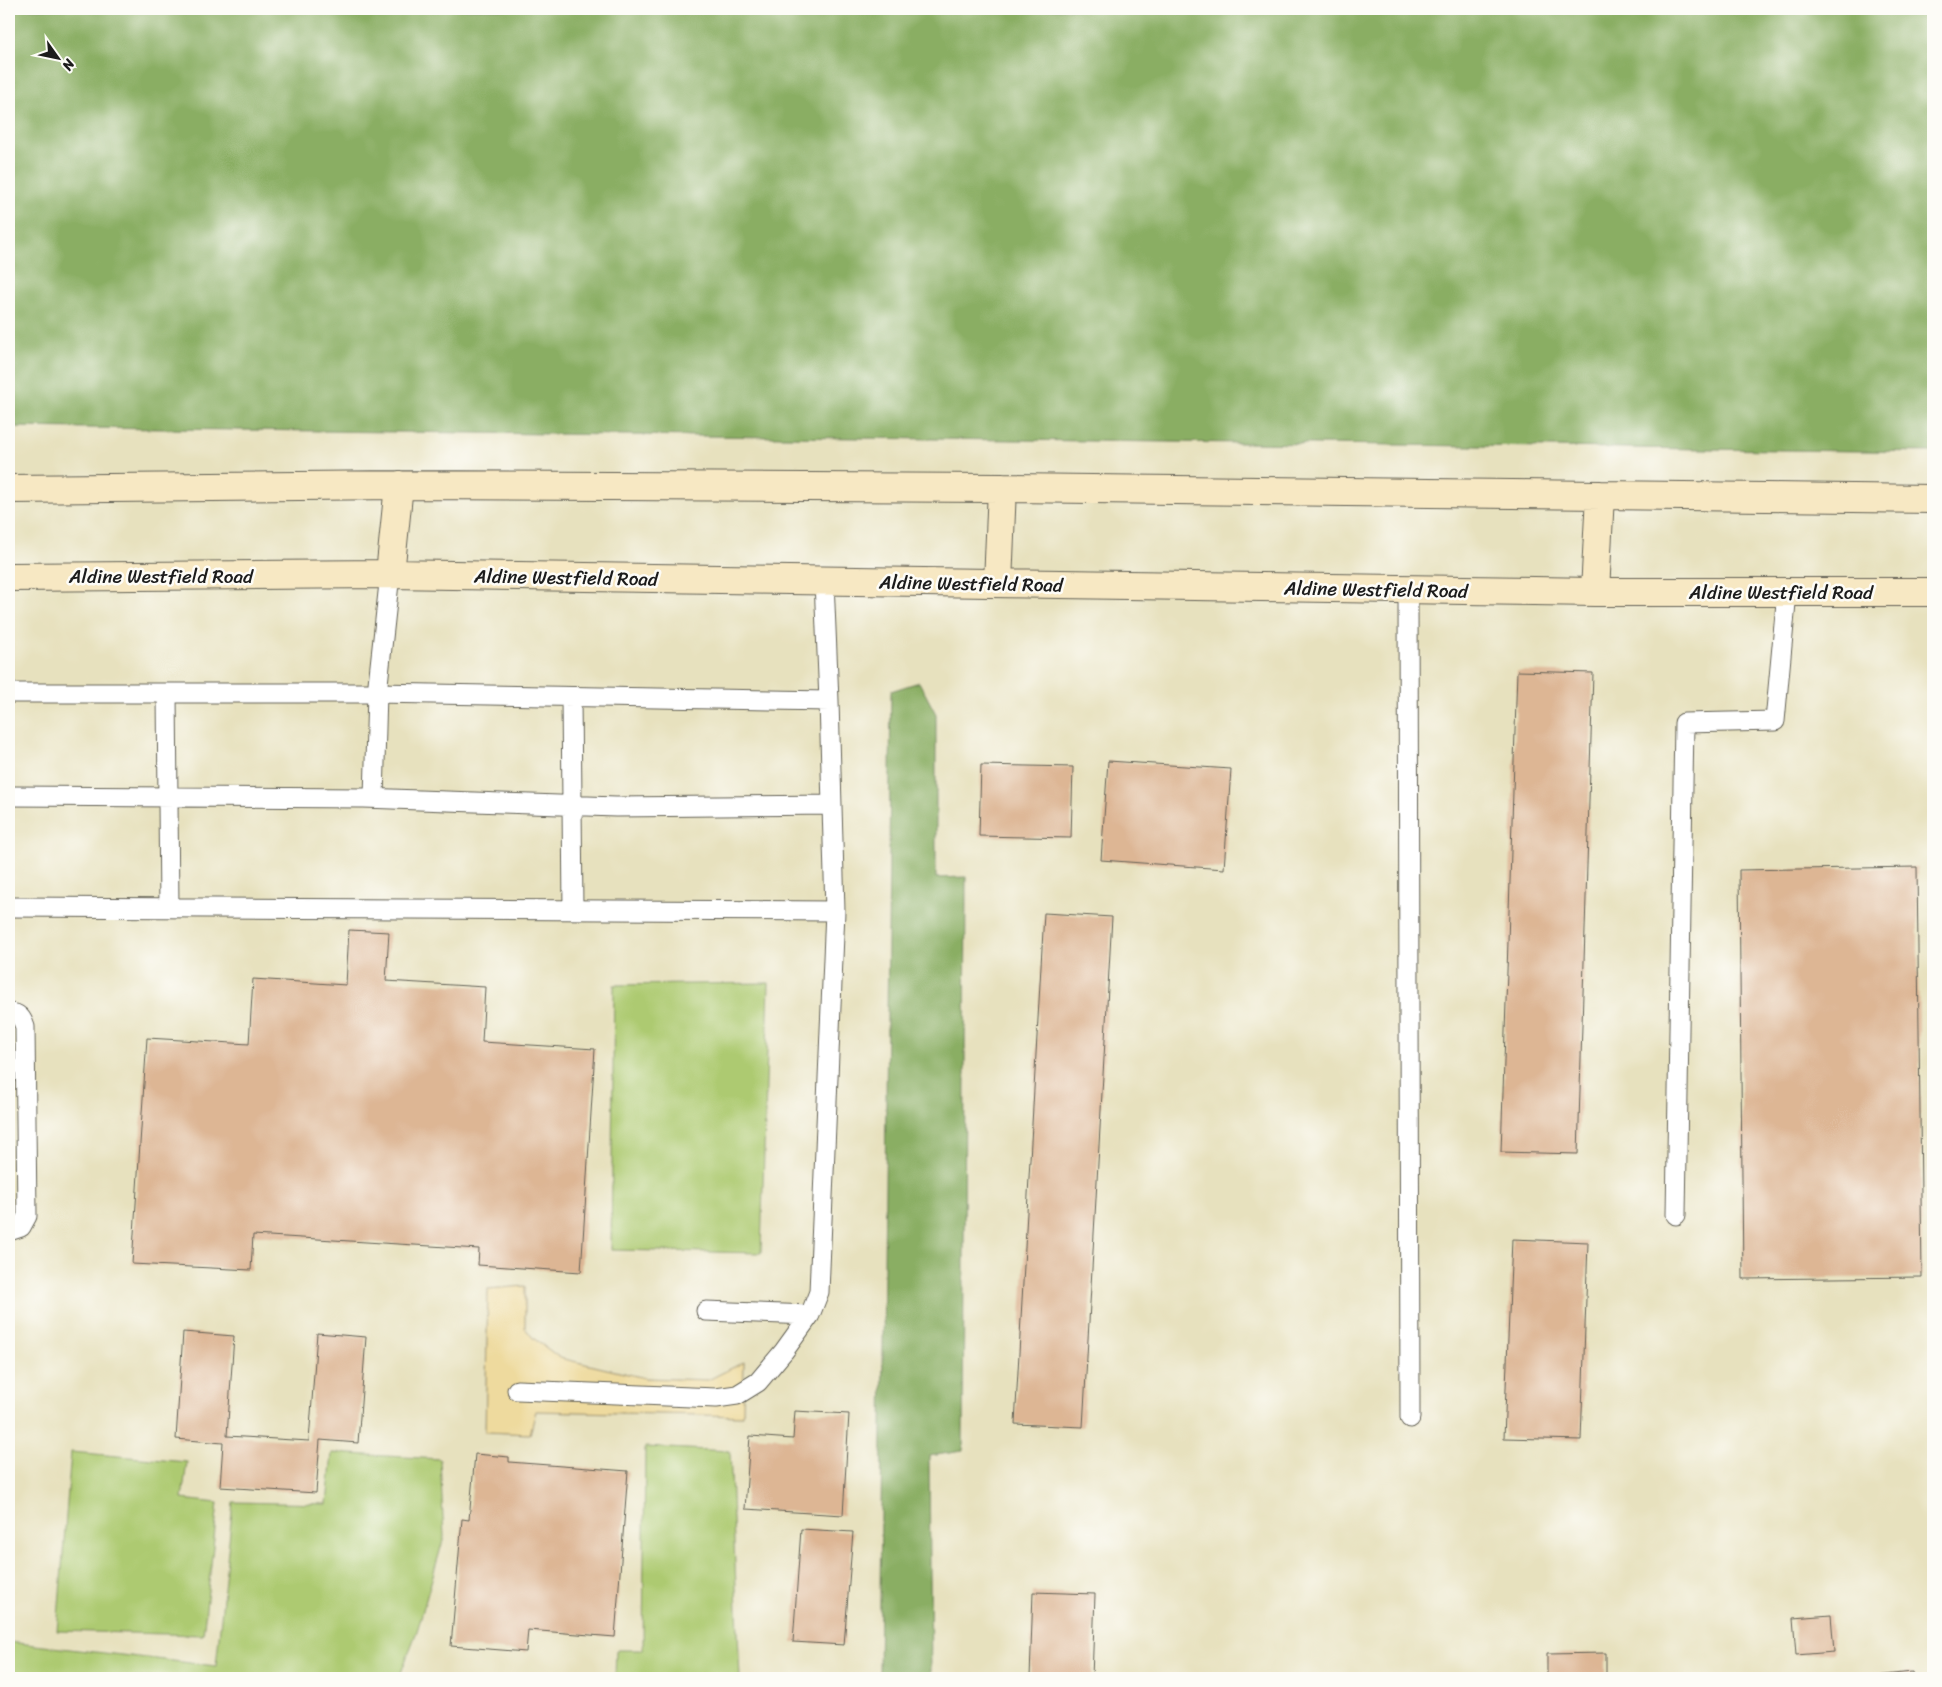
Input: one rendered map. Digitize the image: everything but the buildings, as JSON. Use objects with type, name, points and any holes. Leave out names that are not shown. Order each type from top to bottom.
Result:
[{"type":"main road","points":[[390,574],[399,485]]},
{"type":"main road","points":[[9,489],[399,485],[1002,488],[1933,499]]},
{"type":"main road","points":[[998,583],[1002,488]]},
{"type":"main road","points":[[1595,592],[1600,495]]},
{"type":"main road","name":"Aldine Westfield Road","points":[[9,577],[390,574],[1595,592],[1933,592]]},
{"type":"lane","points":[[374,798],[377,693],[390,574]]},
{"type":"lane","points":[[517,1390],[716,1398],[738,1395],[758,1382],[784,1351],[810,1314],[819,1292],[834,912],[824,581]]},
{"type":"lane","points":[[1408,589],[1410,1418]]},
{"type":"lane","points":[[1676,1214],[1684,723],[1775,721],[1787,592]]},
{"type":"lane","points":[[9,693],[377,693],[829,701]]},
{"type":"lane","points":[[167,693],[169,908]]},
{"type":"lane","points":[[571,696],[573,910]]},
{"type":"lane","points":[[9,796],[374,798],[616,807],[832,805]]},
{"type":"lane","points":[[9,907],[834,912]]},
{"type":"lane","points":[[9,1013],[14,1013],[22,1018],[25,1027],[27,1216],[21,1227],[9,1231]]},
{"type":"lane","points":[[706,1311],[810,1314]]},
{"type":"green space","points":[[9,9],[1933,9],[1933,452],[9,427]]},
{"type":"green space","points":[[919,682],[936,714],[936,878],[966,877],[963,1451],[929,1456],[931,1678],[879,1678],[891,691]]},
{"type":"green space","points":[[769,983],[761,1253],[611,1250],[614,985]]},
{"type":"green space","points":[[645,1447],[730,1451],[740,1678],[615,1678],[616,1650],[643,1650]]},
{"type":"green space","points":[[71,1452],[187,1462],[182,1499],[218,1503],[203,1635],[57,1631]]},
{"type":"green space","points":[[332,1453],[440,1459],[444,1537],[417,1631],[399,1678],[9,1678],[9,1642],[216,1666],[233,1502],[327,1504]]},
{"type":"sand","points":[[525,1286],[525,1328],[533,1338],[560,1358],[645,1378],[708,1380],[744,1362],[743,1416],[536,1411],[530,1434],[485,1432],[488,1289]]}]
